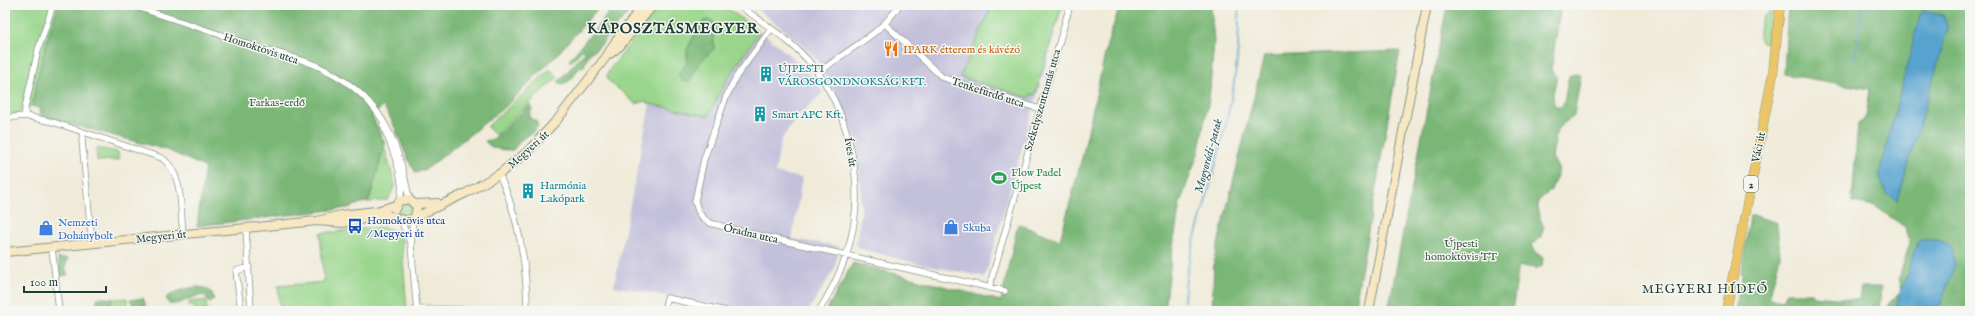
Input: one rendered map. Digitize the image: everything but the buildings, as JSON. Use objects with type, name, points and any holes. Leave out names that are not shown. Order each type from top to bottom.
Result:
[{"type":"main road","name":"Megyeri út","points":[[317,221],[342,223],[387,215],[407,221],[500,174],[542,139],[606,57],[642,5]]},
{"type":"main road","name":"Megyeri út","points":[[606,57],[620,46],[653,5]]},
{"type":"main road","points":[[1369,311],[1427,5]]},
{"type":"main road","name":"Váci út","points":[[1726,311],[1773,74],[1780,5]]},
{"type":"main road","name":"Megyeri út","points":[[5,252],[317,221],[341,215],[376,211],[398,203],[412,202],[426,205],[448,201]]},
{"type":"main road","points":[[412,202],[417,210],[414,217]]},
{"type":"main road","points":[[398,203],[395,211],[399,218]]},
{"type":"street","points":[[25,116],[24,108],[38,50],[53,5]]},
{"type":"street","name":"Homoktövis utca","points":[[130,5],[314,65],[348,84],[386,124],[397,146],[412,202]]},
{"type":"street","name":"Íves út","points":[[739,5],[790,44],[818,74],[841,116],[849,136],[856,200],[851,241],[835,282],[818,311]]},
{"type":"street","points":[[818,74],[885,24],[899,5]]},
{"type":"street","name":"Székelyszenttamás utca","points":[[989,288],[1070,5]]},
{"type":"street","name":"Tenkefürdő utca","points":[[885,24],[942,77],[1040,109]]},
{"type":"street","name":"Óradna utca","points":[[771,29],[736,77],[721,109],[704,159],[695,201],[698,211],[703,218],[710,223],[1005,291]]},
{"type":"street","name":"Homoktövis utca","points":[[378,114],[397,166],[401,191],[398,203]]},
{"type":"street","points":[[5,118],[25,116],[53,122],[156,155],[168,162],[176,173],[178,182],[183,234]]},
{"type":"street","points":[[83,132],[82,141],[92,244]]},
{"type":"street","points":[[414,217],[411,245],[417,310],[527,310],[522,241],[512,205],[500,174]]},
{"type":"street","points":[[399,218],[411,245]]},
{"type":"street","points":[[246,229],[251,311]]},
{"type":"street","points":[[52,248],[59,311]]},
{"type":"street","points":[[241,311],[236,271],[248,267]]},
{"type":"street","points":[[664,311],[667,298],[726,311]]},
{"type":"shaded area","points":[[752,5],[1063,5],[985,277],[919,264],[861,249],[855,244],[861,212],[861,190],[856,141],[839,101],[818,61],[797,40]]},
{"type":"shaded area","points":[[761,31],[809,72],[823,93],[798,115],[781,140],[775,173],[802,178],[792,239],[839,246],[834,270],[808,311],[745,311],[614,286],[650,104],[708,116],[725,83]]},
{"type":"green space","points":[[5,5],[59,5],[43,55],[32,106],[21,109],[19,114],[5,115]]},
{"type":"green space","name":"Farkas-erdő","points":[[59,5],[601,5],[554,58],[507,105],[428,168],[416,173],[407,157],[393,122],[383,106],[372,116],[385,144],[369,200],[348,208],[197,226],[205,167],[167,150],[41,116],[40,108],[32,106],[43,55]]},
{"type":"green space","points":[[611,5],[635,5],[599,47],[589,54],[584,66],[578,69],[568,82],[562,84],[558,82],[585,52],[583,49],[571,62],[569,60],[607,15]]},
{"type":"green space","points":[[661,5],[723,5],[757,30],[758,34],[725,83],[708,116],[650,104],[645,101],[636,104],[608,80],[607,75],[610,69]]},
{"type":"green space","points":[[992,5],[1062,5],[1035,95],[1031,94],[1030,98],[960,77]]},
{"type":"green space","points":[[1120,5],[1211,5],[1214,42],[1209,100],[1198,154],[1180,203],[1171,259],[1165,311],[826,311],[853,263],[1001,301],[1018,224],[1060,240],[1083,154],[1107,45]]},
{"type":"green space","name":"Újpesti homoktövis TT","points":[[1447,5],[1561,5],[1551,70],[1557,76],[1553,94],[1554,105],[1560,108],[1564,102],[1569,76],[1574,74],[1581,75],[1574,115],[1557,129],[1552,157],[1559,170],[1551,190],[1538,201],[1538,213],[1544,228],[1540,238],[1531,245],[1535,252],[1543,258],[1542,266],[1537,268],[1519,266],[1512,311],[1388,311]]},
{"type":"green space","points":[[1788,5],[1970,5],[1970,311],[1887,311],[1889,303],[1902,291],[1899,278],[1910,243],[1906,228],[1875,206],[1852,202],[1858,123],[1866,117],[1870,89],[1784,74]]},
{"type":"green space","points":[[1767,13],[1771,13],[1767,43],[1761,42],[1759,31],[1762,19]]},
{"type":"green space","points":[[706,20],[713,21],[717,30],[714,37],[714,49],[701,61],[689,82],[682,81],[678,74],[687,63],[687,49],[701,24]]},
{"type":"green space","points":[[1400,51],[1354,311],[1212,311],[1214,260],[1264,56]]},
{"type":"green space","points":[[550,69],[558,77],[495,135],[487,127]]},
{"type":"green space","points":[[531,104],[532,109],[529,115],[531,119],[536,121],[538,126],[532,133],[522,139],[513,150],[494,148],[485,141],[493,139]]},
{"type":"green space","points":[[384,146],[395,185],[388,200],[360,203],[369,200]]},
{"type":"green space","points":[[96,148],[118,152],[119,160],[97,161]]},
{"type":"green space","points":[[406,203],[411,205],[413,210],[411,215],[406,217],[401,215],[399,210],[401,205]]},
{"type":"green space","points":[[1750,216],[1756,216],[1777,223],[1780,256],[1769,299],[1784,301],[1786,293],[1811,293],[1813,296],[1859,300],[1861,287],[1881,287],[1879,311],[1735,311],[1739,285],[1743,275],[1741,273]]},
{"type":"green space","points":[[383,227],[401,233],[407,311],[280,311],[278,286],[324,282],[320,233]]},
{"type":"green space","points":[[58,258],[68,259],[65,267],[68,275],[60,276]]},
{"type":"green space","points":[[197,287],[208,290],[214,299],[209,303],[206,296],[196,296],[179,303],[169,304],[166,298],[180,291]]},
{"type":"green space","points":[[100,297],[113,299],[108,308],[112,311],[96,311],[97,299]]},
{"type":"green space","points":[[127,298],[128,307],[122,308],[118,311],[112,310],[110,303],[113,299]]},
{"type":"green space","points":[[143,298],[146,306],[143,309],[135,308],[130,300]]},
{"type":"green space","points":[[206,300],[207,311],[195,311],[195,307],[189,306],[189,302]]},
{"type":"water","points":[[1921,11],[1943,15],[1948,28],[1898,200],[1886,194],[1879,174]]},
{"type":"water","points":[[1919,240],[1938,240],[1952,246],[1955,265],[1938,311],[1894,311]]},
{"type":"waterway","name":"Mogyoródi-patak","points":[[1184,311],[1187,271],[1230,108],[1237,57],[1239,31],[1238,5]]},
{"type":"waterway","points":[[1854,61],[1863,5]]},
{"type":"place","name":"IPARK étterem és kávézó","points":[[891,49]]},
{"type":"place","name":"ÚJPESTI VÁROSGONDNOKSÁG KFT.","points":[[766,74]]},
{"type":"place","name":"Smart APC Kft.","points":[[760,114]]},
{"type":"place","name":"Flow Padel Újpest","points":[[999,178]]},
{"type":"place","name":"Harmónia Lakópark","points":[[528,191]]},
{"type":"place","name":"Homoktövis utca / Megyeri út","points":[[355,226]]},
{"type":"place","name":"Skuba","points":[[951,227]]},
{"type":"place","name":"Nemzeti Dohánybolt","points":[[46,228]]},
{"type":"district","name":"KÁPOSZTÁSMEGYER","points":[[673,28]]},
{"type":"district","name":"MEGYERI HÍDFŐ","points":[[1705,288]]}]
